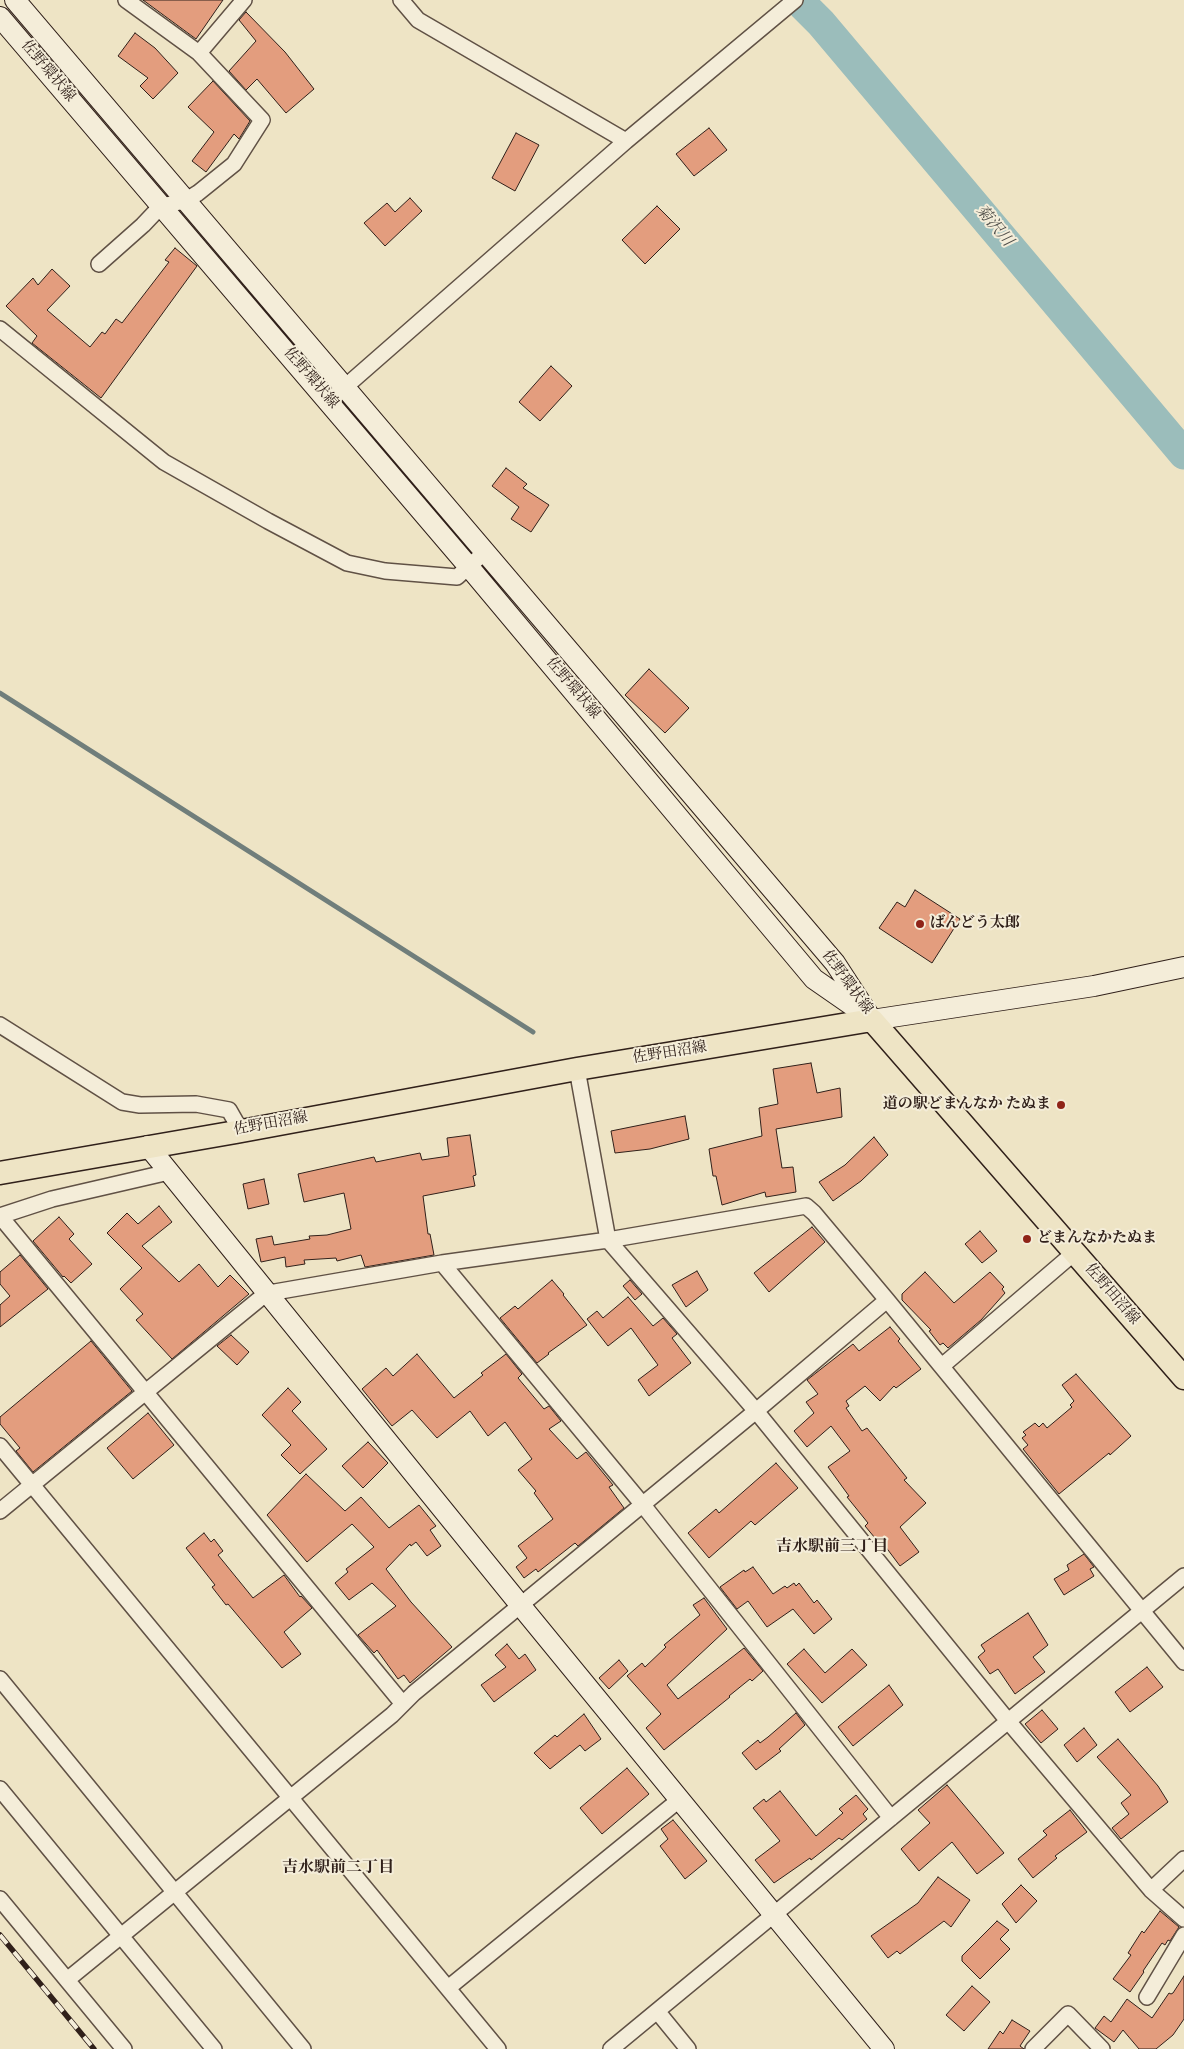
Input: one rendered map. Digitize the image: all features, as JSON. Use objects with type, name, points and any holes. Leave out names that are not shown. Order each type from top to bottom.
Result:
[{"type":"main road","name":"佐野環状線","points":[[15,0],[185,201],[470,567],[814,979],[872,1020]]},
{"type":"main road","name":"佐野環状線","points":[[0,17],[161,206],[484,553],[835,964],[872,1020]]},
{"type":"main road","points":[[872,1020],[1094,986],[1184,967]]},
{"type":"main road","name":"佐野田沼線","points":[[0,1173],[577,1069],[872,1020],[1184,1378]]},
{"type":"main road","points":[[148,1146],[679,1800],[884,2049]]},
{"type":"street","points":[[99,264],[161,206],[185,201],[234,164],[262,120],[199,53],[126,0]]},
{"type":"street","points":[[199,53],[244,0]]},
{"type":"street","points":[[401,0],[418,20],[626,141]]},
{"type":"street","points":[[336,395],[626,141],[795,0]]},
{"type":"street","points":[[0,329],[164,462],[268,521],[348,563],[385,572],[457,577],[484,553]]},
{"type":"street","points":[[0,1026],[122,1102],[140,1105],[196,1104],[229,1110],[241,1131]]},
{"type":"street","points":[[577,1069],[608,1240],[756,1412],[1008,1720],[1151,1890],[1184,1920]]},
{"type":"street","points":[[169,1172],[52,1199],[0,1216],[403,1704]]},
{"type":"street","points":[[0,1511],[268,1292],[442,1263],[608,1240],[806,1206],[814,1212],[942,1366],[1184,1662]]},
{"type":"street","points":[[942,1366],[1074,1253]]},
{"type":"street","points":[[442,1263],[643,1505],[891,1818]]},
{"type":"street","points":[[67,1980],[756,1412],[887,1300]]},
{"type":"street","points":[[0,1446],[498,2049]]},
{"type":"street","points":[[610,2049],[1184,1576]]},
{"type":"street","points":[[0,1679],[176,1891],[303,2049]]},
{"type":"street","points":[[0,1789],[214,2049]]},
{"type":"street","points":[[448,1988],[679,1800]]},
{"type":"street","points":[[1151,1890],[1184,1859]]},
{"type":"street","points":[[0,1899],[124,2049]]},
{"type":"street","points":[[1147,1997],[1184,1935]]},
{"type":"street","points":[[656,2011],[688,2049]]},
{"type":"street","points":[[1033,2049],[1068,2014],[1102,2049]]},
{"type":"building","points":[[143,0],[223,0],[196,39]]},
{"type":"building","points":[[246,12],[285,52],[314,89],[286,113],[257,79],[246,90],[229,71],[256,41],[239,20]]},
{"type":"building","points":[[135,33],[155,48],[178,73],[153,99],[140,86],[148,78],[118,56]]},
{"type":"building","points":[[213,81],[250,121],[239,139],[234,134],[206,172],[192,161],[214,132],[188,107]]},
{"type":"building","points":[[709,128],[727,150],[694,176],[676,154]]},
{"type":"building","points":[[516,133],[539,145],[515,191],[492,178]]},
{"type":"building","points":[[410,198],[422,211],[385,246],[364,223],[387,203],[395,212]]},
{"type":"building","points":[[657,206],[680,229],[645,264],[622,240]]},
{"type":"building","points":[[175,248],[197,266],[101,398],[32,343],[37,336],[6,306],[33,278],[38,285],[52,269],[70,286],[47,310],[90,347],[102,332],[105,334],[116,319],[122,323],[169,262],[165,260]]},
{"type":"building","points":[[551,366],[572,386],[540,421],[519,402]]},
{"type":"building","points":[[506,468],[527,484],[523,488],[549,505],[531,532],[511,519],[519,507],[492,486]]},
{"type":"building","points":[[649,669],[689,708],[665,733],[625,695]]},
{"type":"building","name":"ばんどう太郎","points":[[915,890],[960,919],[932,963],[879,928],[897,902],[905,907]]},
{"type":"building","points":[[811,1063],[817,1093],[840,1088],[842,1117],[776,1129],[782,1168],[793,1167],[796,1192],[766,1197],[765,1192],[722,1205],[716,1176],[713,1176],[709,1149],[762,1136],[759,1108],[778,1104],[773,1069]]},
{"type":"building","points":[[685,1116],[689,1139],[650,1149],[615,1153],[611,1131]]},
{"type":"building","points":[[470,1135],[476,1175],[473,1176],[475,1186],[423,1196],[428,1234],[430,1234],[434,1255],[365,1267],[361,1255],[337,1261],[336,1258],[304,1260],[305,1264],[286,1267],[285,1257],[261,1262],[256,1239],[272,1236],[274,1245],[310,1239],[309,1236],[327,1235],[351,1229],[344,1193],[304,1202],[298,1174],[374,1157],[376,1162],[420,1153],[422,1160],[449,1156],[447,1138]]},
{"type":"building","points":[[874,1137],[888,1155],[861,1181],[833,1201],[819,1182],[845,1165]]},
{"type":"building","points":[[264,1179],[269,1204],[248,1209],[243,1184]]},
{"type":"building","points":[[159,1206],[172,1222],[142,1246],[179,1282],[199,1264],[218,1287],[230,1275],[249,1294],[172,1359],[136,1320],[143,1314],[120,1289],[142,1268],[107,1233],[127,1213],[138,1224]]},
{"type":"building","points":[[59,1217],[74,1234],[69,1239],[92,1264],[71,1283],[63,1277],[33,1241]]},
{"type":"building","points":[[812,1227],[825,1242],[769,1292],[754,1273]]},
{"type":"building","points":[[980,1231],[997,1251],[982,1263],[965,1244]]},
{"type":"building","points":[[20,1255],[48,1289],[0,1327],[0,1305],[10,1296],[0,1284],[0,1272]]},
{"type":"building","points":[[697,1271],[708,1290],[686,1307],[672,1285]]},
{"type":"building","points":[[925,1272],[954,1303],[990,1272],[1004,1287],[1002,1289],[1005,1293],[981,1320],[948,1348],[943,1343],[940,1345],[929,1331],[931,1330],[902,1300],[902,1294]]},
{"type":"building","points":[[552,1280],[587,1325],[537,1363],[500,1318],[515,1306],[518,1309]]},
{"type":"building","points":[[630,1280],[642,1294],[635,1300],[623,1286]]},
{"type":"building","points":[[628,1297],[653,1326],[663,1318],[677,1334],[672,1338],[691,1363],[649,1396],[638,1380],[658,1365],[631,1328],[608,1346],[587,1319],[597,1311],[603,1318]]},
{"type":"building","points":[[890,1327],[900,1339],[898,1341],[921,1369],[896,1388],[894,1386],[880,1401],[865,1386],[846,1401],[849,1406],[846,1408],[862,1431],[867,1428],[907,1478],[904,1480],[926,1503],[900,1527],[919,1552],[900,1566],[882,1542],[880,1544],[865,1526],[868,1523],[847,1497],[849,1496],[828,1467],[850,1451],[831,1426],[807,1447],[794,1431],[814,1413],[806,1402],[818,1394],[807,1380],[853,1344],[859,1351]]},
{"type":"building","points":[[231,1335],[249,1352],[237,1365],[217,1346]]},
{"type":"building","points":[[91,1341],[132,1391],[33,1472],[16,1451],[20,1448],[0,1424],[0,1417]]},
{"type":"building","points":[[417,1354],[454,1398],[483,1375],[481,1373],[506,1354],[522,1374],[518,1378],[544,1409],[549,1406],[561,1421],[549,1429],[577,1459],[586,1452],[613,1485],[609,1487],[624,1508],[578,1546],[575,1543],[538,1572],[536,1569],[524,1578],[516,1567],[527,1558],[518,1546],[553,1519],[534,1493],[536,1491],[518,1470],[532,1459],[505,1422],[488,1436],[470,1411],[437,1438],[412,1410],[392,1426],[362,1389],[386,1368],[393,1376]]},
{"type":"building","points":[[1076,1374],[1131,1436],[1110,1455],[1109,1453],[1059,1494],[1023,1449],[1028,1445],[1022,1438],[1026,1435],[1023,1432],[1035,1423],[1039,1427],[1043,1423],[1047,1428],[1072,1407],[1070,1405],[1074,1401],[1062,1385]]},
{"type":"building","points":[[288,1388],[301,1402],[292,1411],[327,1449],[300,1474],[281,1455],[291,1445],[262,1415]]},
{"type":"building","points":[[148,1413],[174,1445],[133,1479],[107,1448]]},
{"type":"building","points":[[368,1442],[388,1463],[363,1488],[342,1466]]},
{"type":"building","points":[[776,1463],[798,1488],[755,1525],[751,1521],[709,1558],[688,1533],[716,1509],[719,1513]]},
{"type":"building","points":[[306,1474],[345,1511],[361,1497],[389,1528],[419,1505],[436,1526],[430,1530],[441,1546],[427,1556],[416,1542],[411,1546],[410,1544],[386,1569],[411,1602],[452,1647],[410,1683],[404,1675],[398,1679],[377,1650],[374,1653],[358,1635],[396,1606],[372,1583],[349,1600],[335,1583],[348,1572],[346,1569],[374,1547],[352,1524],[307,1562],[267,1515]]},
{"type":"building","points":[[204,1533],[211,1542],[214,1539],[223,1551],[218,1555],[253,1598],[284,1575],[300,1597],[312,1608],[284,1632],[301,1654],[282,1668],[228,1604],[226,1605],[212,1587],[215,1585],[186,1548]]},
{"type":"building","points":[[1084,1554],[1094,1567],[1090,1569],[1094,1576],[1064,1595],[1054,1579],[1069,1570],[1067,1565]]},
{"type":"building","points":[[753,1567],[773,1594],[785,1586],[787,1588],[794,1583],[796,1586],[799,1583],[814,1603],[817,1600],[832,1619],[814,1634],[793,1609],[767,1627],[748,1601],[737,1609],[720,1587],[744,1570],[745,1572]]},
{"type":"building","points":[[704,1598],[727,1629],[667,1685],[678,1699],[744,1648],[763,1671],[752,1681],[750,1679],[664,1750],[646,1728],[661,1714],[627,1676],[642,1663],[645,1667],[666,1647],[664,1645],[700,1615],[693,1605]]},
{"type":"building","points":[[1028,1613],[1048,1645],[1033,1657],[1045,1672],[1015,1694],[998,1669],[990,1674],[978,1657],[985,1651],[981,1645]]},
{"type":"building","points":[[507,1644],[519,1659],[525,1654],[536,1670],[494,1702],[481,1685],[506,1667],[495,1655]]},
{"type":"building","points":[[804,1649],[825,1673],[852,1649],[867,1665],[822,1703],[787,1664]]},
{"type":"building","points":[[619,1660],[628,1671],[609,1689],[599,1678]]},
{"type":"building","points":[[1147,1667],[1163,1687],[1130,1712],[1115,1692]]},
{"type":"building","points":[[889,1685],[903,1705],[853,1746],[838,1727]]},
{"type":"building","points":[[1042,1710],[1058,1729],[1041,1743],[1025,1724]]},
{"type":"building","points":[[796,1713],[805,1725],[779,1749],[781,1751],[756,1770],[742,1753],[758,1740],[760,1743]]},
{"type":"building","points":[[584,1714],[601,1739],[585,1751],[580,1745],[550,1769],[534,1753],[555,1735],[557,1737]]},
{"type":"building","points":[[1084,1728],[1097,1745],[1077,1762],[1064,1745]]},
{"type":"building","points":[[1118,1739],[1158,1786],[1168,1802],[1121,1839],[1112,1828],[1129,1814],[1121,1803],[1131,1795],[1097,1757]]},
{"type":"building","points":[[627,1768],[649,1794],[602,1834],[580,1808]]},
{"type":"building","points":[[947,1785],[1004,1853],[977,1874],[952,1842],[919,1871],[901,1849],[930,1823],[918,1810]]},
{"type":"building","points":[[780,1791],[816,1836],[843,1813],[839,1809],[856,1795],[868,1809],[863,1814],[867,1819],[842,1840],[839,1838],[811,1860],[810,1858],[774,1883],[755,1860],[780,1841],[753,1808],[764,1799],[766,1802]]},
{"type":"building","points":[[1070,1810],[1087,1832],[1055,1856],[1057,1858],[1033,1878],[1018,1859],[1047,1835],[1043,1831]]},
{"type":"building","points":[[673,1820],[707,1861],[685,1879],[660,1846],[668,1839],[661,1829]]},
{"type":"building","points":[[938,1877],[970,1900],[951,1927],[944,1921],[900,1954],[897,1951],[888,1958],[871,1936],[918,1903]]},
{"type":"building","points":[[1021,1885],[1037,1901],[1016,1923],[1002,1904]]},
{"type":"building","points":[[1160,1911],[1179,1927],[1170,1941],[1168,1940],[1165,1945],[1162,1943],[1130,1992],[1113,1979],[1131,1955],[1128,1953],[1142,1931],[1144,1933]]},
{"type":"building","points":[[997,1921],[1009,1930],[1000,1939],[1010,1949],[980,1979],[962,1961],[962,1956]]},
{"type":"building","points":[[1184,1976],[1184,2019],[1173,2035],[1156,2049],[1139,2049],[1123,2030],[1114,2042],[1095,2028],[1104,2016],[1111,2022],[1127,1999],[1152,2018],[1169,1993],[1173,1993]]},
{"type":"building","points":[[972,1986],[990,2002],[964,2031],[946,2015]]},
{"type":"building","points":[[1012,2020],[1030,2031],[1020,2046],[1024,2049],[988,2049],[1000,2031],[1003,2034]]},
{"type":"waterway","name":"菊沢川","points":[[802,0],[803,5],[821,23],[1184,454]]},
{"type":"waterway","points":[[0,693],[533,1032]]},
{"type":"railway","points":[[0,1935],[94,2049]]},
{"type":"place","name":"ばんどう太郎","points":[[920,924]]},
{"type":"place","name":"道の駅どまんなか たぬま","points":[[1061,1105]]},
{"type":"place","name":"どまんなかたぬま","points":[[1027,1239]]},
{"type":"district","name":"吉水駅前三丁目","points":[[832,1548]]},
{"type":"district","name":"吉水駅前二丁目","points":[[338,1869]]}]
